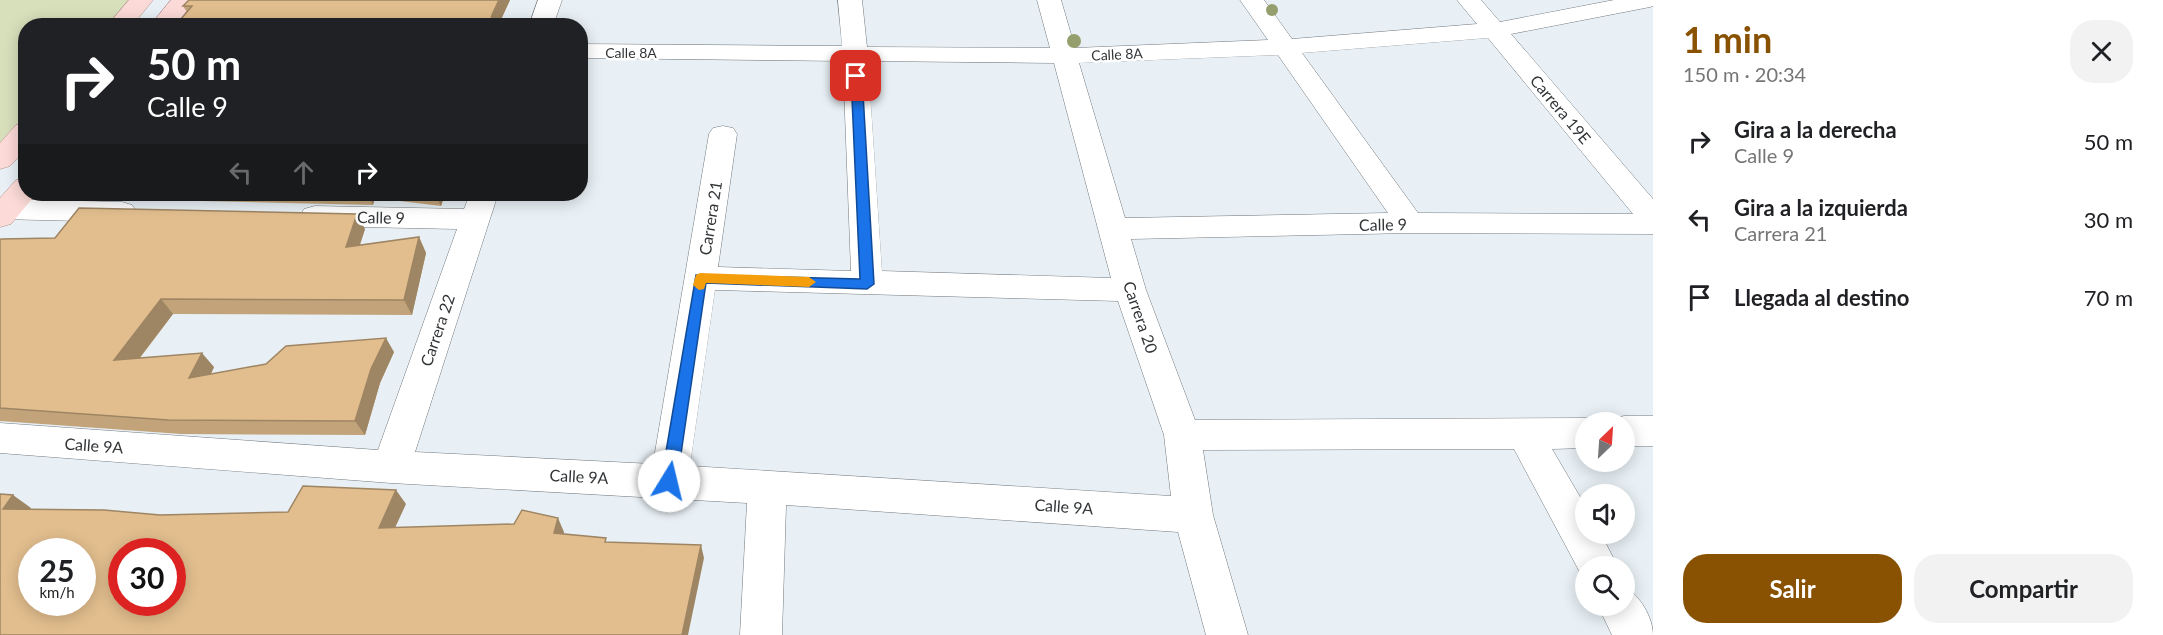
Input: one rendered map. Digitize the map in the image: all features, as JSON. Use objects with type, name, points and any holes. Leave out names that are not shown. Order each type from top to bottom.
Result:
[{"type":"main road","points":[[126,18],[141,0]]},
{"type":"main road","points":[[168,18],[183,0]]},
{"type":"main road","points":[[0,160],[18,140]]},
{"type":"main road","points":[[2,212],[18,195]]},
{"type":"street","points":[[544,18],[550,0]]},
{"type":"street","points":[[850,0],[855,53],[867,284]]},
{"type":"street","name":"Carrera 20","points":[[1049,0],[1130,290],[1182,435],[1193,515],[1227,635]]},
{"type":"street","points":[[1252,0],[1410,223]]},
{"type":"street","name":"Carrera 19E","points":[[1469,0],[1653,218]]},
{"type":"street","name":"Calle 8A","points":[[588,51],[1065,57],[1286,46],[1494,30],[1634,1]]},
{"type":"street","name":"Carrera 21","points":[[669,481],[723,134]]},
{"type":"street","name":"Calle 9","points":[[287,215],[479,206]]},
{"type":"street","name":"Carrera 22","points":[[391,467],[479,206]]},
{"type":"street","points":[[2,212],[146,213]]},
{"type":"street","name":"Calle 9","points":[[1113,229],[1410,223],[1653,224]]},
{"type":"street","points":[[700,278],[1130,290]]},
{"type":"street","points":[[1635,431],[1653,430]]},
{"type":"street","points":[[1182,435],[1575,433]]},
{"type":"street","points":[[1526,435],[1592,556]]},
{"type":"street","name":"Calle 9A","points":[[0,438],[391,467],[669,481],[1193,515]]},
{"type":"street","points":[[761,635],[767,487]]},
{"type":"street","points":[[1625,616],[1635,635]]},
{"type":"green space","points":[[0,0],[137,0],[120,18],[18,18],[18,129],[0,149]]},
{"type":"building","points":[[189,0],[499,0],[491,18],[182,18],[192,6],[183,6]]},
{"type":"building","points":[[79,208],[357,214],[346,247],[419,237],[404,300],[161,299],[114,360],[202,353],[189,378],[266,364],[286,346],[386,338],[371,369],[355,421],[168,420],[0,408],[0,240],[55,238]]},
{"type":"building","points":[[303,486],[396,490],[379,528],[514,524],[522,510],[558,518],[554,533],[606,538],[605,542],[701,545],[682,635],[0,635],[0,494],[13,495],[3,509],[104,510],[160,515],[288,512]]},
{"type":"slow traffic","points":[[699,285],[700,278],[809,282]]},
{"type":"route","points":[[669,481],[700,278],[867,284],[856,76]]}]
